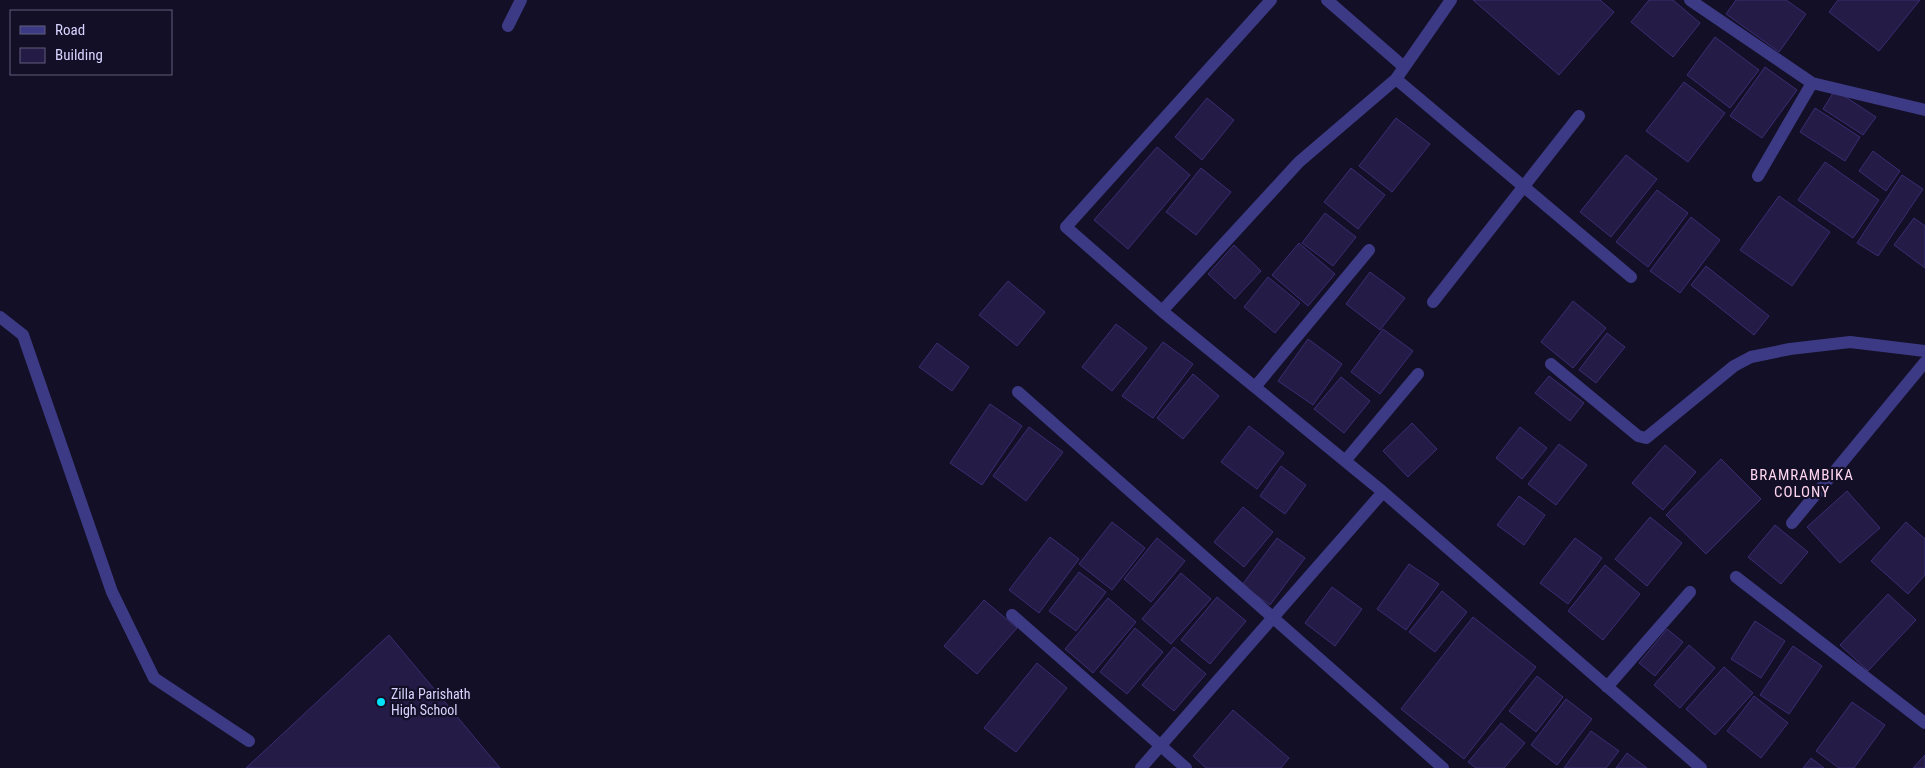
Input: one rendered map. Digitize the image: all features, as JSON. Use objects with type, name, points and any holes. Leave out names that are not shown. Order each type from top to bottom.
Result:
[{"type":"street","points":[[508,26],[521,0]]},
{"type":"street","points":[[1271,0],[1066,227],[1162,311],[1383,492],[1701,768]]},
{"type":"street","points":[[1327,0],[1404,67]]},
{"type":"street","points":[[1162,311],[1298,162],[1396,79],[1451,0]]},
{"type":"street","points":[[1690,0],[1812,83],[1925,110]]},
{"type":"street","points":[[1396,79],[1631,277]]},
{"type":"street","points":[[1758,176],[1812,83]]},
{"type":"street","points":[[1433,302],[1579,116]]},
{"type":"street","points":[[1255,388],[1369,250]]},
{"type":"street","points":[[0,318],[24,335],[112,592],[154,678],[248,741]]},
{"type":"street","points":[[1551,364],[1638,436],[1646,438],[1734,366],[1751,357],[1790,349],[1850,342],[1925,350]]},
{"type":"street","points":[[1792,523],[1925,362]]},
{"type":"street","points":[[1345,461],[1418,374]]},
{"type":"street","points":[[1018,392],[1443,768]]},
{"type":"street","points":[[1141,768],[1383,492]]},
{"type":"street","points":[[1736,577],[1925,723]]},
{"type":"street","points":[[1607,687],[1690,592]]},
{"type":"street","points":[[1012,615],[1186,768]]},
{"type":"building","points":[[1473,0],[1600,0],[1614,12],[1559,75]]},
{"type":"building","points":[[1649,0],[1673,0],[1700,23],[1673,57],[1631,22]]},
{"type":"building","points":[[1736,0],[1786,0],[1806,14],[1779,52],[1726,14]]},
{"type":"building","points":[[1838,0],[1920,0],[1879,51],[1829,12]]},
{"type":"building","points":[[1715,37],[1759,70],[1730,108],[1687,75]]},
{"type":"building","points":[[1765,67],[1797,90],[1762,138],[1730,116]]},
{"type":"building","points":[[1684,82],[1725,113],[1688,162],[1646,131]]},
{"type":"building","points":[[1835,90],[1876,117],[1863,135],[1823,109]]},
{"type":"building","points":[[1207,98],[1234,120],[1202,160],[1175,137]]},
{"type":"building","points":[[1815,108],[1860,137],[1845,161],[1800,132]]},
{"type":"building","points":[[1396,118],[1430,144],[1392,192],[1359,166]]},
{"type":"building","points":[[1157,147],[1190,175],[1128,249],[1094,220]]},
{"type":"building","points":[[1873,151],[1900,171],[1886,191],[1859,171]]},
{"type":"building","points":[[1626,155],[1657,179],[1611,237],[1580,212]]},
{"type":"building","points":[[1825,162],[1879,200],[1853,238],[1798,200]]},
{"type":"building","points":[[1201,168],[1231,192],[1196,235],[1166,212]]},
{"type":"building","points":[[1351,168],[1385,195],[1358,229],[1324,202]]},
{"type":"building","points":[[1902,175],[1923,189],[1878,256],[1857,243]]},
{"type":"building","points":[[1657,190],[1688,213],[1648,267],[1616,242]]},
{"type":"building","points":[[1779,196],[1830,232],[1792,286],[1740,250]]},
{"type":"building","points":[[1325,213],[1356,237],[1333,266],[1302,243]]},
{"type":"building","points":[[1691,217],[1720,240],[1680,293],[1650,271]]},
{"type":"building","points":[[1914,218],[1925,226],[1925,268],[1894,245]]},
{"type":"building","points":[[1299,243],[1335,274],[1308,306],[1272,275]]},
{"type":"building","points":[[1234,245],[1261,271],[1235,299],[1208,274]]},
{"type":"building","points":[[1706,266],[1769,316],[1754,335],[1691,285]]},
{"type":"building","points":[[1370,272],[1405,298],[1380,330],[1346,304]]},
{"type":"building","points":[[1268,277],[1300,303],[1275,333],[1244,307]]},
{"type":"building","points":[[1008,281],[1045,312],[1017,346],[979,315]]},
{"type":"building","points":[[1573,301],[1606,328],[1573,368],[1541,342]]},
{"type":"building","points":[[1116,324],[1147,348],[1112,391],[1082,367]]},
{"type":"building","points":[[1383,329],[1413,351],[1380,394],[1351,372]]},
{"type":"building","points":[[1607,333],[1625,347],[1596,383],[1579,370]]},
{"type":"building","points":[[1308,339],[1342,364],[1313,405],[1278,381]]},
{"type":"building","points":[[1163,342],[1193,364],[1153,418],[1122,396]]},
{"type":"building","points":[[937,343],[969,367],[952,391],[919,367]]},
{"type":"building","points":[[1193,374],[1219,396],[1183,439],[1157,418]]},
{"type":"building","points":[[1549,376],[1584,403],[1570,421],[1535,393]]},
{"type":"building","points":[[1341,377],[1370,401],[1344,433],[1314,409]]},
{"type":"building","points":[[990,404],[1022,426],[982,485],[950,463]]},
{"type":"building","points":[[1412,423],[1437,449],[1408,477],[1383,451]]},
{"type":"building","points":[[1249,426],[1284,453],[1257,489],[1221,462]]},
{"type":"building","points":[[1029,427],[1063,452],[1026,501],[993,476]]},
{"type":"building","points":[[1520,427],[1547,448],[1522,479],[1496,458]]},
{"type":"building","points":[[1559,444],[1587,465],[1556,505],[1528,484]]},
{"type":"building","points":[[1665,445],[1696,472],[1663,510],[1632,483]]},
{"type":"building","points":[[1721,459],[1761,499],[1706,554],[1666,515]]},
{"type":"building","points":[[1281,466],[1306,485],[1285,514],[1260,496]]},
{"type":"building","points":[[1847,491],[1880,528],[1840,563],[1807,527]]},
{"type":"building","points":[[1519,496],[1545,515],[1524,545],[1497,525]]},
{"type":"building","points":[[1243,507],[1273,532],[1244,567],[1214,542]]},
{"type":"building","points":[[1650,517],[1682,543],[1647,586],[1615,559]]},
{"type":"building","points":[[1112,522],[1145,548],[1112,590],[1079,564]]},
{"type":"building","points":[[1906,522],[1925,539],[1925,575],[1908,594],[1871,561]]},
{"type":"building","points":[[1775,525],[1808,552],[1781,584],[1748,557]]},
{"type":"building","points":[[1050,537],[1079,559],[1039,613],[1009,590]]},
{"type":"building","points":[[1157,538],[1185,561],[1151,602],[1124,579]]},
{"type":"building","points":[[1277,538],[1305,558],[1270,605],[1242,585]]},
{"type":"building","points":[[1575,538],[1602,558],[1568,604],[1540,583]]},
{"type":"building","points":[[1409,564],[1439,584],[1406,630],[1377,609]]},
{"type":"building","points":[[1605,565],[1640,594],[1603,640],[1568,611]]},
{"type":"building","points":[[1079,572],[1106,592],[1076,631],[1049,611]]},
{"type":"building","points":[[1181,573],[1211,599],[1171,644],[1142,619]]},
{"type":"building","points":[[1332,587],[1362,609],[1335,646],[1305,623]]},
{"type":"building","points":[[1442,591],[1467,612],[1435,652],[1409,632]]},
{"type":"building","points":[[1888,594],[1916,620],[1868,671],[1840,645]]},
{"type":"building","points":[[1217,597],[1246,621],[1210,664],[1181,640]]},
{"type":"building","points":[[1108,598],[1136,622],[1093,673],[1065,649]]},
{"type":"building","points":[[984,600],[1017,628],[977,674],[944,646]]},
{"type":"building","points":[[1473,617],[1536,667],[1464,759],[1401,709]]},
{"type":"building","points":[[1755,621],[1785,641],[1761,678],[1731,659]]},
{"type":"building","points":[[1135,628],[1163,652],[1127,694],[1100,672]]},
{"type":"building","points":[[1667,629],[1683,642],[1655,676],[1639,663]]},
{"type":"building","name":"Zilla Parishath High School","points":[[389,635],[500,768],[246,768]]},
{"type":"building","points":[[1689,645],[1715,668],[1680,708],[1654,685]]},
{"type":"building","points":[[1793,646],[1822,666],[1789,714],[1760,695]]},
{"type":"building","points":[[1174,647],[1206,674],[1174,711],[1142,685]]},
{"type":"building","points":[[1037,663],[1067,688],[1016,752],[984,728]]},
{"type":"building","points":[[1724,667],[1753,693],[1715,735],[1686,709]]},
{"type":"building","points":[[1537,676],[1563,697],[1536,732],[1509,711]]},
{"type":"building","points":[[1754,696],[1788,723],[1761,758],[1727,731]]},
{"type":"building","points":[[1566,699],[1592,719],[1557,765],[1531,745]]},
{"type":"building","points":[[1852,702],[1885,725],[1854,768],[1839,768],[1816,751]]},
{"type":"building","points":[[1233,710],[1289,758],[1281,768],[1206,768],[1193,756]]},
{"type":"building","points":[[1501,723],[1525,743],[1504,768],[1476,768],[1468,762]]},
{"type":"building","points":[[1591,731],[1619,751],[1606,768],[1564,768]]},
{"type":"building","points":[[1627,753],[1647,768],[1616,768]]},
{"type":"building","points":[[1925,755],[1925,768],[1913,768]]},
{"type":"building","points":[[1811,758],[1824,768],[1803,768]]},
{"type":"place","name":"Zilla Parishath High School","points":[[381,702]]},
{"type":"district","name":"BRAMRAMBIKA COLONY","points":[[1802,484]]}]
